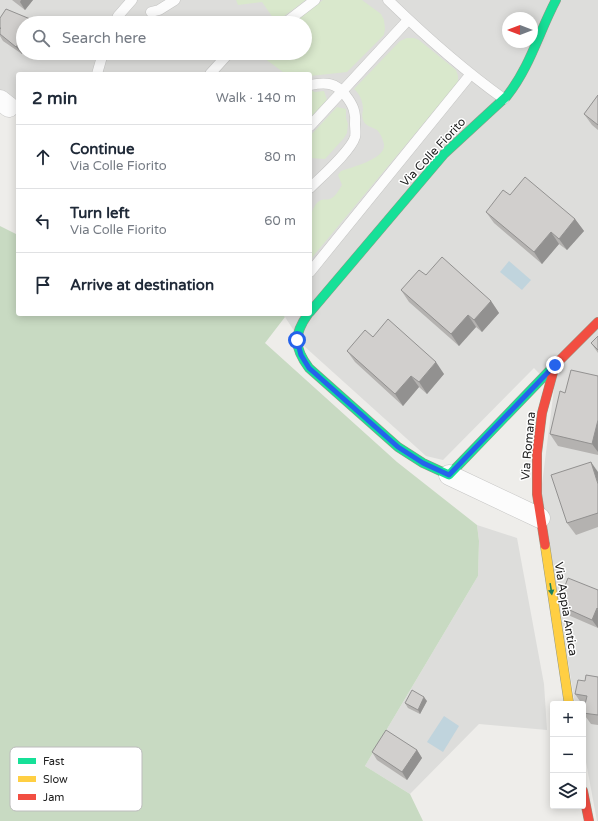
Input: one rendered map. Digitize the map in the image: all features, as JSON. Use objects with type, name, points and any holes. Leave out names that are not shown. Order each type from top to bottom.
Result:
[{"type":"street","name":"Via Colle Fiorito","points":[[312,310],[444,154],[464,134],[504,99],[515,86],[524,71],[544,22],[556,0]]},
{"type":"street","points":[[307,316],[299,327],[297,340],[301,355],[309,368],[398,447],[423,463],[540,518]]},
{"type":"street","name":"Via Romana","points":[[540,518],[536,486],[539,435],[546,397],[555,365],[598,322]]},
{"type":"street","points":[[449,475],[555,365]]},
{"type":"street","name":"Via Appia Antica","points":[[540,518],[569,701]]},
{"type":"street","points":[[586,806],[589,821]]},
{"type":"lane","points":[[118,16],[132,0]]},
{"type":"lane","points":[[151,12],[159,10],[175,0]]},
{"type":"lane","points":[[294,16],[315,0]]},
{"type":"lane","points":[[388,0],[408,20],[470,75],[504,99]]},
{"type":"lane","points":[[312,124],[408,20]]},
{"type":"lane","points":[[98,72],[101,60]]},
{"type":"lane","points":[[212,72],[223,60]]},
{"type":"lane","points":[[312,270],[470,75]]},
{"type":"lane","points":[[312,85],[321,83],[333,85],[342,90],[355,111],[355,137],[347,150],[312,186]]},
{"type":"shaded area","points":[[0,0],[598,0],[598,821],[586,762],[586,701],[575,701],[541,492],[554,389],[534,368],[443,460],[426,456],[304,346],[284,316],[312,316],[312,72],[16,72],[16,112],[0,100]]},
{"type":"shaded area","points":[[477,525],[517,538],[544,684],[547,730],[479,724],[410,794],[365,766],[478,576],[479,541]]},
{"type":"green space","points":[[236,0],[306,0],[284,16],[272,16],[262,2],[238,5]]},
{"type":"green space","points":[[323,0],[362,0],[381,14],[384,20],[384,35],[347,72],[312,76],[312,72],[283,72],[267,60],[312,60],[312,16],[302,16]]},
{"type":"green space","points":[[407,38],[419,40],[456,70],[458,82],[312,258],[312,214],[316,204],[321,200],[332,198],[337,193],[342,185],[338,175],[341,171],[369,161],[376,157],[384,147],[382,138],[378,131],[364,122],[362,116],[362,101],[354,89],[400,41]]},
{"type":"green space","points":[[312,91],[324,91],[327,100],[312,116]]},
{"type":"green space","points":[[337,107],[346,109],[348,124],[347,133],[325,159],[312,158],[312,134]]},
{"type":"green space","points":[[0,226],[16,234],[16,316],[284,316],[285,317],[265,343],[397,462],[477,525],[479,541],[478,576],[365,766],[410,794],[423,821],[0,821]]},
{"type":"water","points":[[509,261],[531,280],[522,290],[500,272]]},
{"type":"water","points":[[444,716],[459,726],[443,752],[427,742]]},
{"type":"building","points":[[6,9],[23,16],[16,16],[16,47],[0,34],[0,18]]},
{"type":"building","points":[[598,95],[598,125],[584,114]]},
{"type":"building","points":[[525,177],[575,219],[559,239],[551,232],[534,252],[486,212],[503,190],[510,195]]},
{"type":"building","points":[[442,257],[491,301],[474,320],[468,315],[451,334],[401,290],[419,270],[426,275]]},
{"type":"building","points":[[388,319],[436,362],[419,382],[411,376],[395,394],[347,351],[365,330],[373,337]]},
{"type":"building","points":[[598,336],[598,350],[591,343]]},
{"type":"building","points":[[571,370],[598,376],[598,420],[592,444],[550,434],[560,391],[565,393]]},
{"type":"building","points":[[591,462],[598,484],[598,513],[567,523],[551,475]]},
{"type":"building","points":[[568,578],[598,590],[598,609],[597,608],[592,620],[563,607],[561,596]]},
{"type":"building","points":[[586,675],[598,677],[598,715],[586,713],[587,696],[575,694],[578,680],[585,681]]},
{"type":"building","points":[[412,690],[424,697],[418,710],[405,703]]},
{"type":"building","points":[[386,730],[417,750],[402,772],[372,752]]},
{"type":"traffic: fast","points":[[312,310],[444,154],[507,96],[522,73],[556,0]]},
{"type":"traffic: fast","points":[[307,316],[300,328],[297,341],[300,354],[309,368],[398,447],[423,463],[449,475],[553,367]]},
{"type":"traffic: slow","points":[[545,545],[569,701]]},
{"type":"traffic: jam","points":[[545,545],[537,494],[537,453],[542,413],[555,365],[598,322]]},
{"type":"traffic: jam","points":[[586,806],[589,821]]},
{"type":"route","points":[[297,340],[298,349],[309,368],[398,447],[423,463],[449,475],[555,365]]}]
